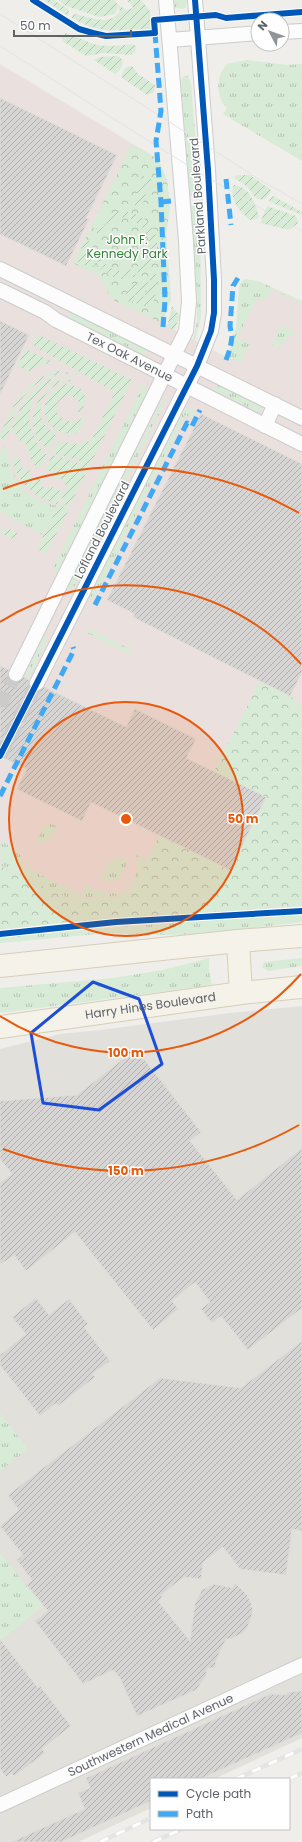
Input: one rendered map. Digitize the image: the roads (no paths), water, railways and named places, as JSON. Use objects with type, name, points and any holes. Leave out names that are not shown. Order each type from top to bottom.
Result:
[{"type":"main road","points":[[0,966],[238,941],[302,936]]},
{"type":"main road","points":[[238,941],[241,993]]},
{"type":"main road","name":"Harry Hines Boulevard","points":[[0,1027],[241,993],[302,986]]},
{"type":"street","name":"Parkland Boulevard","points":[[165,375],[186,331],[189,302],[184,207],[175,120],[166,0]]},
{"type":"street","name":"Parkland Boulevard","points":[[186,386],[197,366],[211,331],[214,313],[213,244],[195,0]]},
{"type":"street","points":[[290,32],[302,31]]},
{"type":"street","points":[[170,40],[250,34]]},
{"type":"street","name":"Tex Oak Avenue","points":[[0,269],[302,418]]},
{"type":"street","name":"Tex Oak Avenue","points":[[0,290],[45,312],[56,320],[302,444]]},
{"type":"street","name":"Lofland Boulevard","points":[[16,674],[165,375]]},
{"type":"street","name":"Lofland Boulevard","points":[[37,683],[186,386]]},
{"type":"street","points":[[265,426],[275,404]]},
{"type":"street","name":"Southwestern Medical Avenue","points":[[0,1805],[302,1665]]},
{"type":"tunnel","points":[[0,705],[16,674]]},
{"type":"tunnel","points":[[0,756],[37,683]]},
{"type":"tram line","points":[[0,14],[262,181],[302,204]]},
{"type":"tram line","points":[[0,46],[187,165],[302,231]]},
{"type":"railway","points":[[238,1778],[302,1749]]},
{"type":"railway","points":[[290,1779],[302,1773]]},
{"type":"railway","points":[[100,1842],[150,1818]]},
{"type":"railway","points":[[153,1842],[180,1830]]},
{"type":"park label","name":"John F. Kennedy Park","points":[[127,247]]}]
